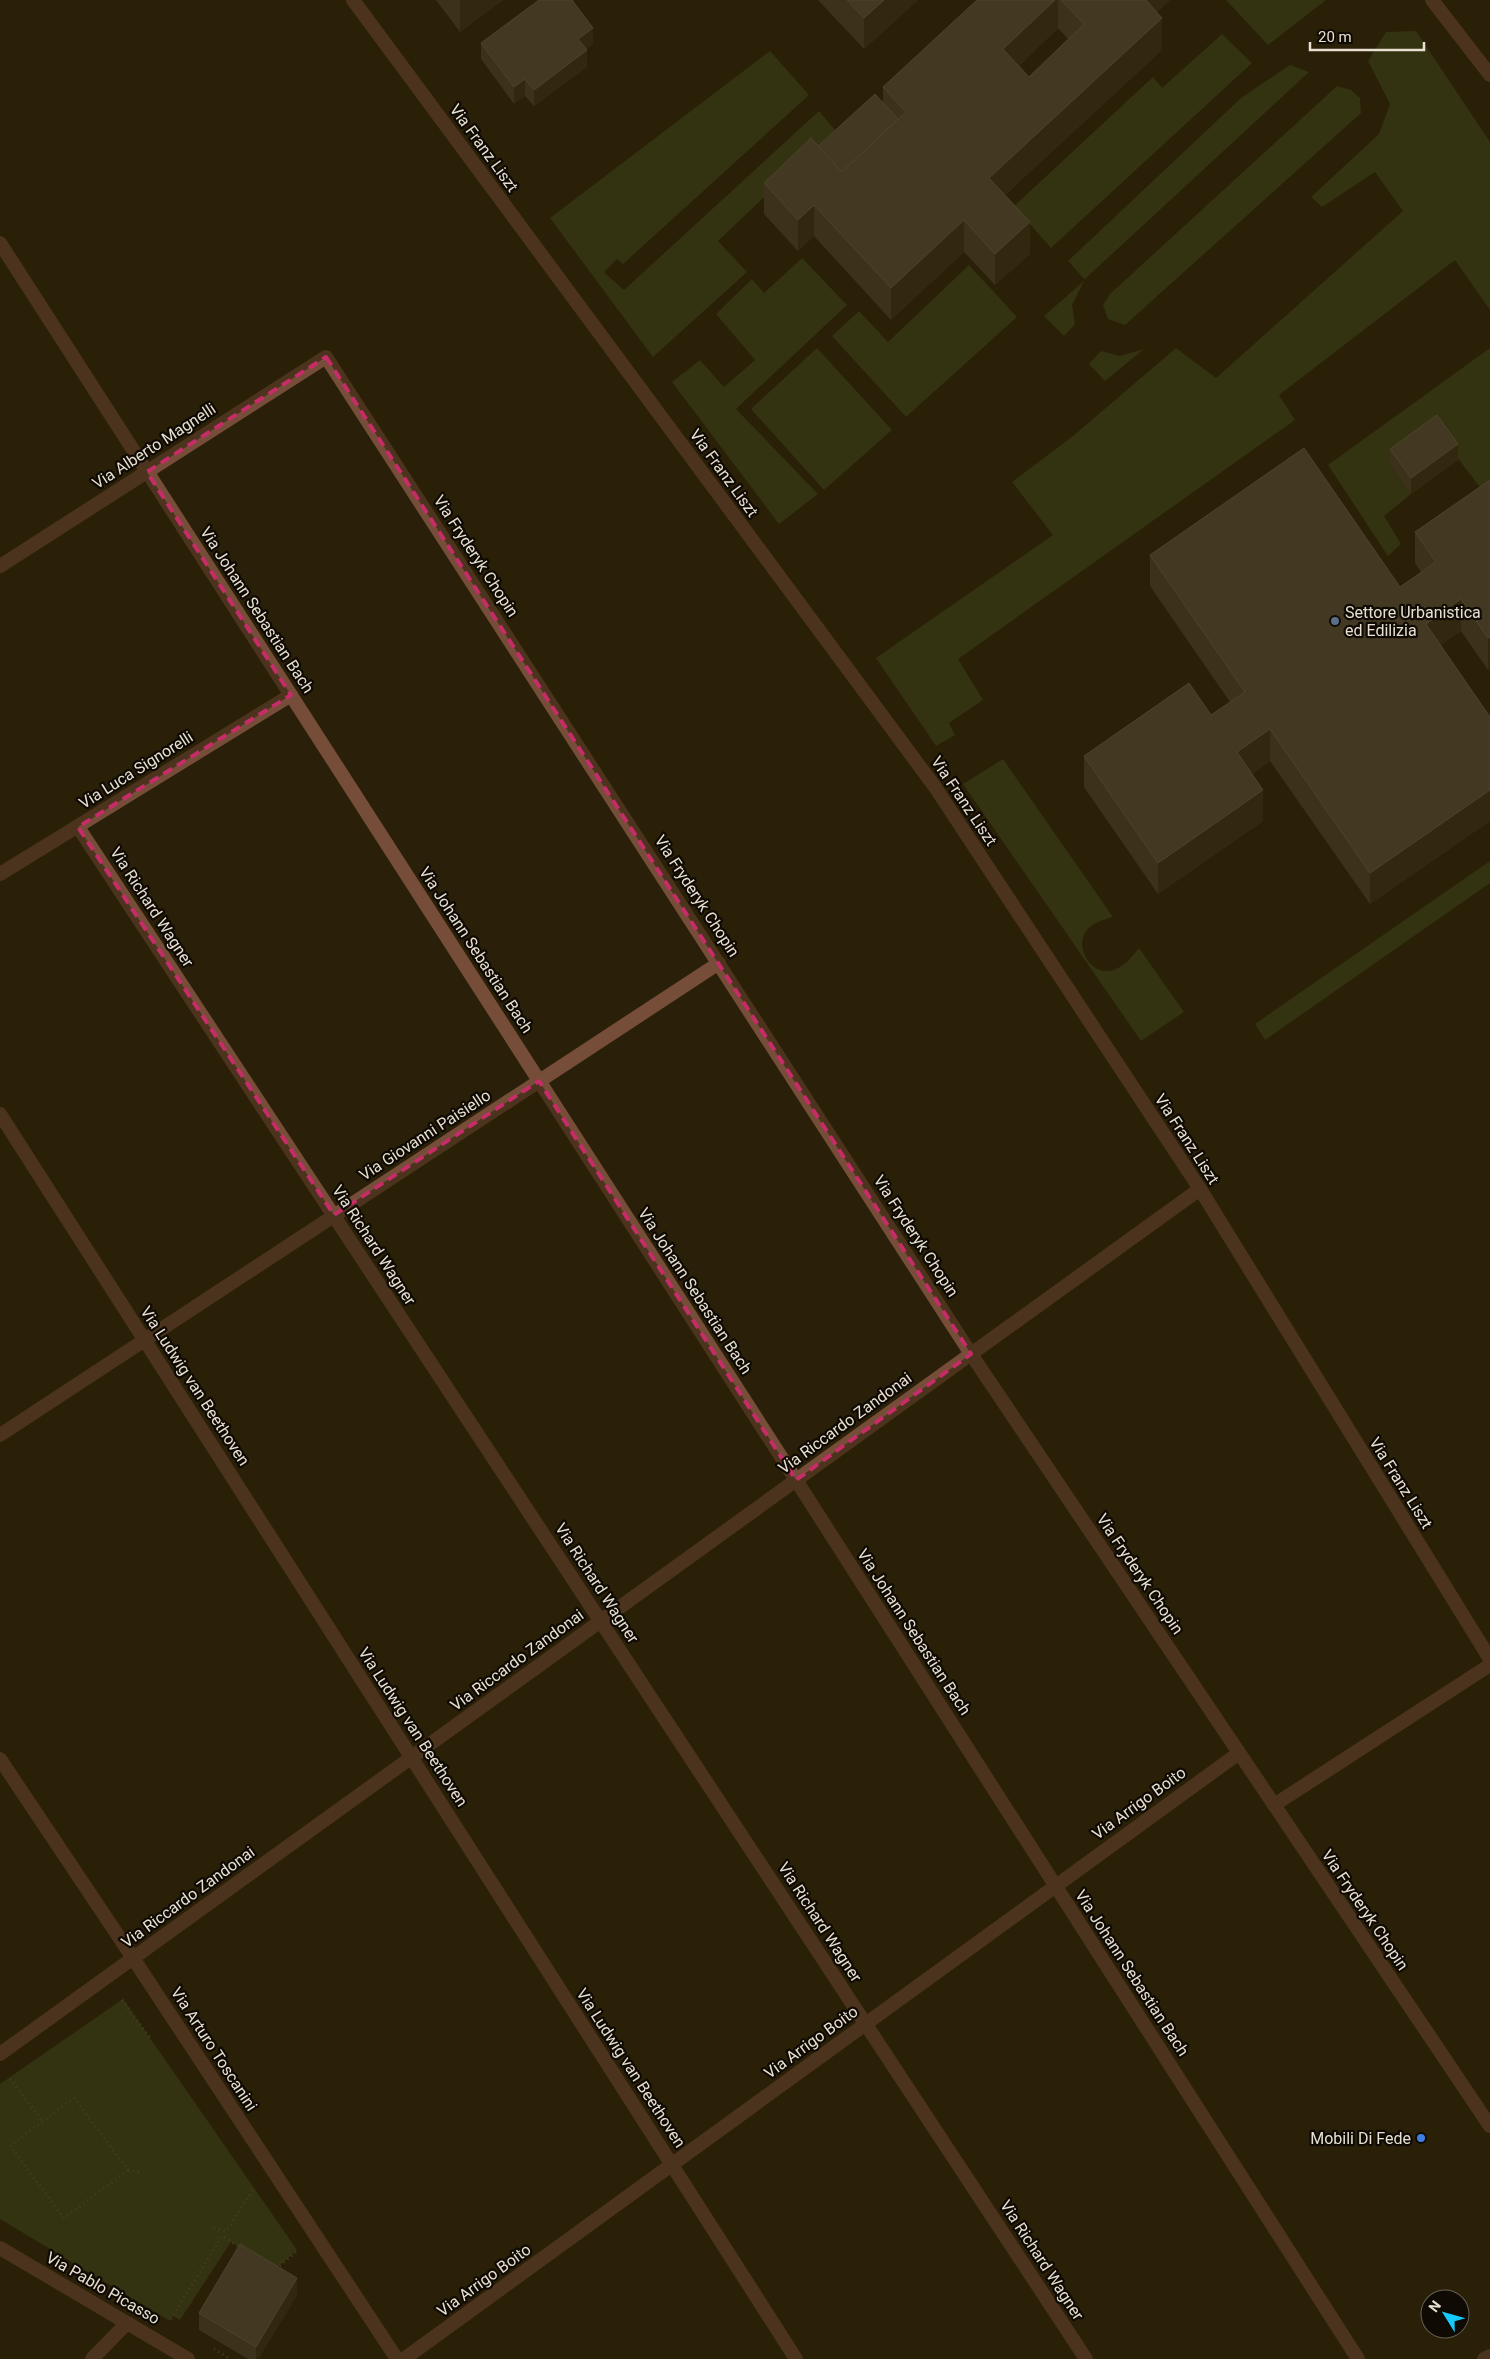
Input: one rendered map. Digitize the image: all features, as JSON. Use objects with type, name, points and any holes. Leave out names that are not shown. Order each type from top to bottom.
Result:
[{"type":"street","name":"Via Franz Liszt","points":[[353,0],[935,787],[1200,1189],[1490,1659]]},
{"type":"street","points":[[1432,0],[1490,75]]},
{"type":"street","name":"Via Johann Sebastian Bach","points":[[2,252],[291,696],[796,1480],[1358,2359]]},
{"type":"street","name":"Via Alberto Magnelli","points":[[0,566],[326,357]]},
{"type":"street","name":"Via Fryderyk Chopin","points":[[326,357],[971,1354],[1490,2126]]},
{"type":"street","name":"Via Luca Signorelli","points":[[0,874],[291,696]]},
{"type":"street","name":"Via Richard Wagner","points":[[78,827],[1086,2359]]},
{"type":"street","name":"Via Giovanni Paisiello","points":[[0,1435],[719,963]]},
{"type":"street","name":"Via Ludwig van Beethoven","points":[[0,1114],[796,2359]]},
{"type":"street","name":"Via Riccardo Zandonai","points":[[0,2054],[1200,1189]]},
{"type":"street","points":[[1274,1805],[1490,1665]]},
{"type":"street","name":"Via Arrigo Boito","points":[[404,2359],[1239,1753]]},
{"type":"street","name":"Via Arturo Toscanini","points":[[0,1759],[397,2359]]},
{"type":"street","name":"Via Pablo Picasso","points":[[0,2248],[188,2359]]},
{"type":"street","points":[[92,2359],[127,2324]]},
{"type":"street","points":[[1484,2359],[1490,2356]]},
{"type":"path","points":[[115,2004],[123,1999],[156,2046]]},
{"type":"path","points":[[4,2081],[17,2072]]},
{"type":"path","points":[[9,2078],[43,2122]]},
{"type":"path","points":[[128,2170],[74,2098],[10,2146],[64,2218],[128,2170],[142,2172]]},
{"type":"path","points":[[162,2316],[170,2321],[254,2188],[260,2196]]},
{"type":"path","points":[[214,2228],[226,2231]]},
{"type":"path","points":[[222,2236],[245,2250]]},
{"type":"path","points":[[268,2264],[276,2269],[298,2250]]},
{"type":"highlighted area","points":[[326,357],[971,1354],[796,1480],[539,1081],[334,1215],[78,827],[291,695],[147,472]]},
{"type":"green space","points":[[1226,0],[1326,0],[1268,45]]},
{"type":"green space","points":[[1416,31],[1490,142],[1490,310],[1455,260],[1279,395],[1295,420],[958,659],[983,700],[949,723],[955,735],[936,746],[876,658],[1053,535],[1012,482],[1073,436],[1176,348],[1216,378],[1403,211],[1375,172],[1322,207],[1311,197],[1379,134],[1390,104],[1368,61],[1386,32]]},
{"type":"green space","points":[[1222,34],[1252,63],[1051,248],[1014,206],[1153,77],[1162,88]]},
{"type":"green space","points":[[770,51],[809,95],[623,264],[617,259],[604,272],[624,290],[819,111],[835,130],[718,241],[747,272],[653,357],[550,218]]},
{"type":"green space","points":[[1290,65],[1309,72],[1085,279],[1068,261],[1241,98]]},
{"type":"green space","points":[[1337,86],[1351,90],[1360,98],[1361,113],[1125,325],[1108,319],[1103,305],[1110,294]]},
{"type":"green space","points":[[802,258],[847,305],[736,409],[818,494],[779,524],[672,382],[700,360],[724,387],[755,360],[716,314],[752,279],[764,293]]},
{"type":"green space","points":[[969,265],[1017,317],[906,417],[832,336],[859,311],[888,342]]},
{"type":"green space","points":[[1084,281],[1072,305],[1075,324],[1064,336],[1044,316]]},
{"type":"green space","points":[[817,348],[892,430],[824,490],[751,409]]},
{"type":"green space","points":[[1490,348],[1490,489],[1485,494],[1438,432],[1390,465],[1411,494],[1384,516],[1401,544],[1388,556],[1328,465]]},
{"type":"green space","points":[[1144,349],[1105,381],[1089,364],[1101,351],[1120,356]]},
{"type":"green space","points":[[1003,759],[1113,917],[1096,923],[1086,931],[1082,947],[1087,959],[1096,968],[1108,971],[1113,970],[1125,963],[1139,948],[1184,1012],[1141,1041],[963,784]]},
{"type":"green space","points":[[1490,861],[1490,883],[1265,1040],[1255,1024]]},
{"type":"green space","points":[[123,1999],[297,2250],[276,2269],[231,2242],[180,2320],[173,2316],[170,2321],[0,2219],[0,2084]]},
{"type":"building","points":[[539,0],[572,0],[593,28],[578,39],[587,50],[534,90],[525,79],[514,87],[481,43]]},
{"type":"building","points":[[847,0],[884,0],[864,18]]},
{"type":"building","points":[[977,0],[1055,0],[1003,49],[1029,77],[1084,24],[1061,0],[1146,0],[1162,18],[989,178],[1030,222],[995,254],[964,220],[891,288],[814,205],[798,220],[764,183],[811,138],[842,172],[906,112],[883,87]]},
{"type":"building","points":[[875,94],[898,119],[842,172],[818,146]]},
{"type":"building","points":[[1437,415],[1458,444],[1411,478],[1390,449]]},
{"type":"building","points":[[1304,448],[1400,587],[1436,562],[1415,532],[1490,480],[1490,637],[1488,638],[1461,599],[1426,624],[1490,717],[1490,790],[1370,873],[1270,729],[1237,752],[1263,790],[1158,863],[1084,756],[1189,683],[1211,715],[1245,692],[1150,555]]},
{"type":"building","points":[[240,2244],[297,2278],[256,2347],[199,2313]]},
{"type":"place","name":"Settore Urbanistica ed Edilizia","points":[[1335,621]]},
{"type":"place","name":"Mobili Di Fede","points":[[1421,2138]]}]
